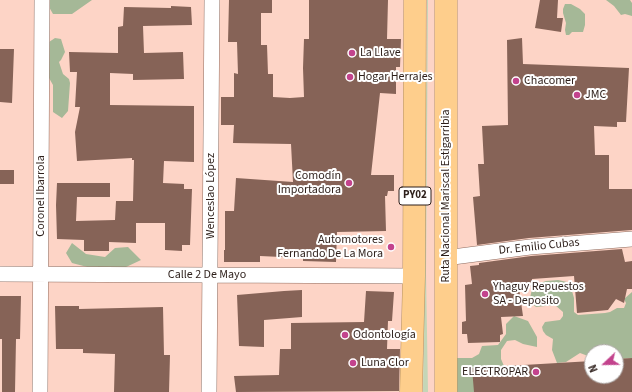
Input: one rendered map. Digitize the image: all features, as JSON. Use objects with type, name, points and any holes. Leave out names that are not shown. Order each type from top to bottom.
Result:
[{"type":"highway","name":"PY02","points":[[411,392],[414,276],[415,0]]},
{"type":"highway","name":"Ruta Nacional Mariscal Estigarribia","points":[[446,0],[446,392]]},
{"type":"street","name":"Coronel Ibarrola","points":[[40,392],[42,0]]},
{"type":"street","name":"Wenceslao López","points":[[209,392],[212,0]]},
{"type":"street","name":"Dr. Emilio Cubas","points":[[445,258],[530,247],[632,239]]},
{"type":"street","name":"Calle 2 De Mayo","points":[[0,274],[414,276]]},
{"type":"green space","points":[[45,0],[92,0],[72,14],[53,14]]},
{"type":"green space","points":[[427,0],[426,273],[428,392],[423,392]]},
{"type":"green space","points":[[606,0],[630,0],[632,3],[632,16],[625,14],[621,15],[614,6]]},
{"type":"green space","points":[[565,4],[571,4],[585,14],[585,25],[583,32],[572,32],[569,35],[566,35],[566,23],[563,13]]},
{"type":"green space","points":[[55,38],[61,39],[65,52],[59,62],[63,74],[69,79],[70,83],[68,111],[62,118],[53,112],[53,85],[49,78],[46,44]]},
{"type":"green space","points":[[72,243],[86,254],[105,257],[115,248],[128,247],[141,260],[124,268],[91,268],[72,263],[66,253]]},
{"type":"green space","points":[[558,280],[570,284],[574,298],[574,312],[578,315],[605,313],[617,308],[624,308],[626,303],[624,299],[632,292],[632,358],[624,359],[624,344],[584,344],[584,354],[580,353],[566,362],[557,363],[552,350],[553,339],[546,335],[542,327],[545,322],[560,320],[563,316],[563,312],[555,305],[536,307],[531,303],[530,298],[532,289],[537,284],[546,281]]},
{"type":"green space","points":[[514,316],[528,321],[537,337],[537,347],[523,344],[515,340],[507,341],[501,350],[501,359],[504,366],[476,366],[475,374],[480,392],[444,392],[449,358],[472,358],[479,354],[482,346],[498,345],[506,334],[506,324]]},
{"type":"building","points":[[229,0],[272,0],[272,13],[261,13],[261,45],[267,45],[268,74],[273,74],[273,97],[290,98],[304,97],[304,39],[309,39],[309,0],[388,0],[387,39],[401,39],[400,67],[396,67],[396,94],[380,93],[371,175],[394,175],[394,191],[388,191],[387,196],[385,196],[386,231],[337,232],[336,262],[303,261],[303,258],[260,256],[260,262],[224,262],[225,211],[234,211],[236,178],[293,182],[291,144],[233,143],[234,125],[221,125],[221,97],[234,97],[234,73],[238,74],[237,42],[228,42]]},
{"type":"building","points":[[540,0],[558,0],[557,18],[563,18],[561,32],[535,28]]},
{"type":"building","points":[[171,6],[191,7],[192,25],[143,26],[144,53],[183,52],[184,79],[133,80],[133,74],[110,73],[110,105],[194,106],[194,162],[164,161],[163,183],[184,184],[184,189],[192,189],[190,245],[182,245],[182,251],[165,250],[165,223],[136,223],[136,243],[109,242],[109,251],[84,251],[84,240],[57,239],[57,183],[110,183],[110,197],[77,197],[76,221],[115,220],[116,201],[133,201],[134,160],[132,160],[132,158],[77,161],[75,132],[80,107],[75,107],[77,72],[70,72],[69,52],[118,53],[118,27],[123,26],[124,7],[171,8]]},
{"type":"building","points":[[522,38],[523,64],[629,68],[626,122],[617,122],[617,127],[594,126],[595,155],[609,155],[609,189],[632,189],[632,230],[529,238],[477,245],[473,197],[480,196],[478,164],[484,164],[482,126],[508,125],[507,40]]},
{"type":"building","points":[[0,49],[14,49],[12,103],[0,102]]},
{"type":"building","points":[[0,170],[14,170],[14,184],[0,184]]},
{"type":"building","points":[[622,249],[625,262],[632,261],[632,289],[627,289],[624,303],[616,299],[608,310],[577,313],[574,276],[532,279],[532,286],[519,288],[523,316],[501,317],[503,334],[500,335],[500,342],[468,343],[467,334],[462,334],[462,322],[466,321],[465,285],[472,284],[470,266],[479,265],[479,263],[531,256]]},
{"type":"building","points":[[302,290],[302,317],[264,320],[264,347],[239,346],[237,295]]},
{"type":"building","points":[[366,291],[394,292],[392,321],[388,321],[387,349],[400,349],[399,391],[236,392],[234,376],[279,375],[280,349],[291,349],[291,323],[364,322]]},
{"type":"building","points":[[0,296],[21,296],[20,339],[16,339],[15,392],[2,392]]},
{"type":"building","points":[[55,306],[79,306],[79,309],[163,307],[164,355],[170,355],[169,392],[114,392],[115,354],[83,353],[83,349],[56,349]]},
{"type":"building","name":"ELECTROPAR","points":[[624,358],[632,358],[632,392],[474,392],[472,368],[584,361],[584,384],[624,384]]},
{"type":"place","name":"La Llave","points":[[352,53]]},
{"type":"place","name":"Hogar Herrajes","points":[[350,77]]},
{"type":"place","name":"Chacomer","points":[[516,81]]},
{"type":"place","name":"JMC","points":[[577,95]]},
{"type":"place","name":"Comodín Importadora","points":[[349,183]]},
{"type":"place","name":"Automotores Fernando De La Mora","points":[[391,247]]},
{"type":"place","name":"Yhaguy Repuestos SA - Deposito","points":[[485,294]]},
{"type":"place","name":"Odontología","points":[[345,335]]},
{"type":"place","name":"Luna Clor","points":[[353,363]]},
{"type":"place","name":"ELECTROPAR","points":[[536,372]]}]
